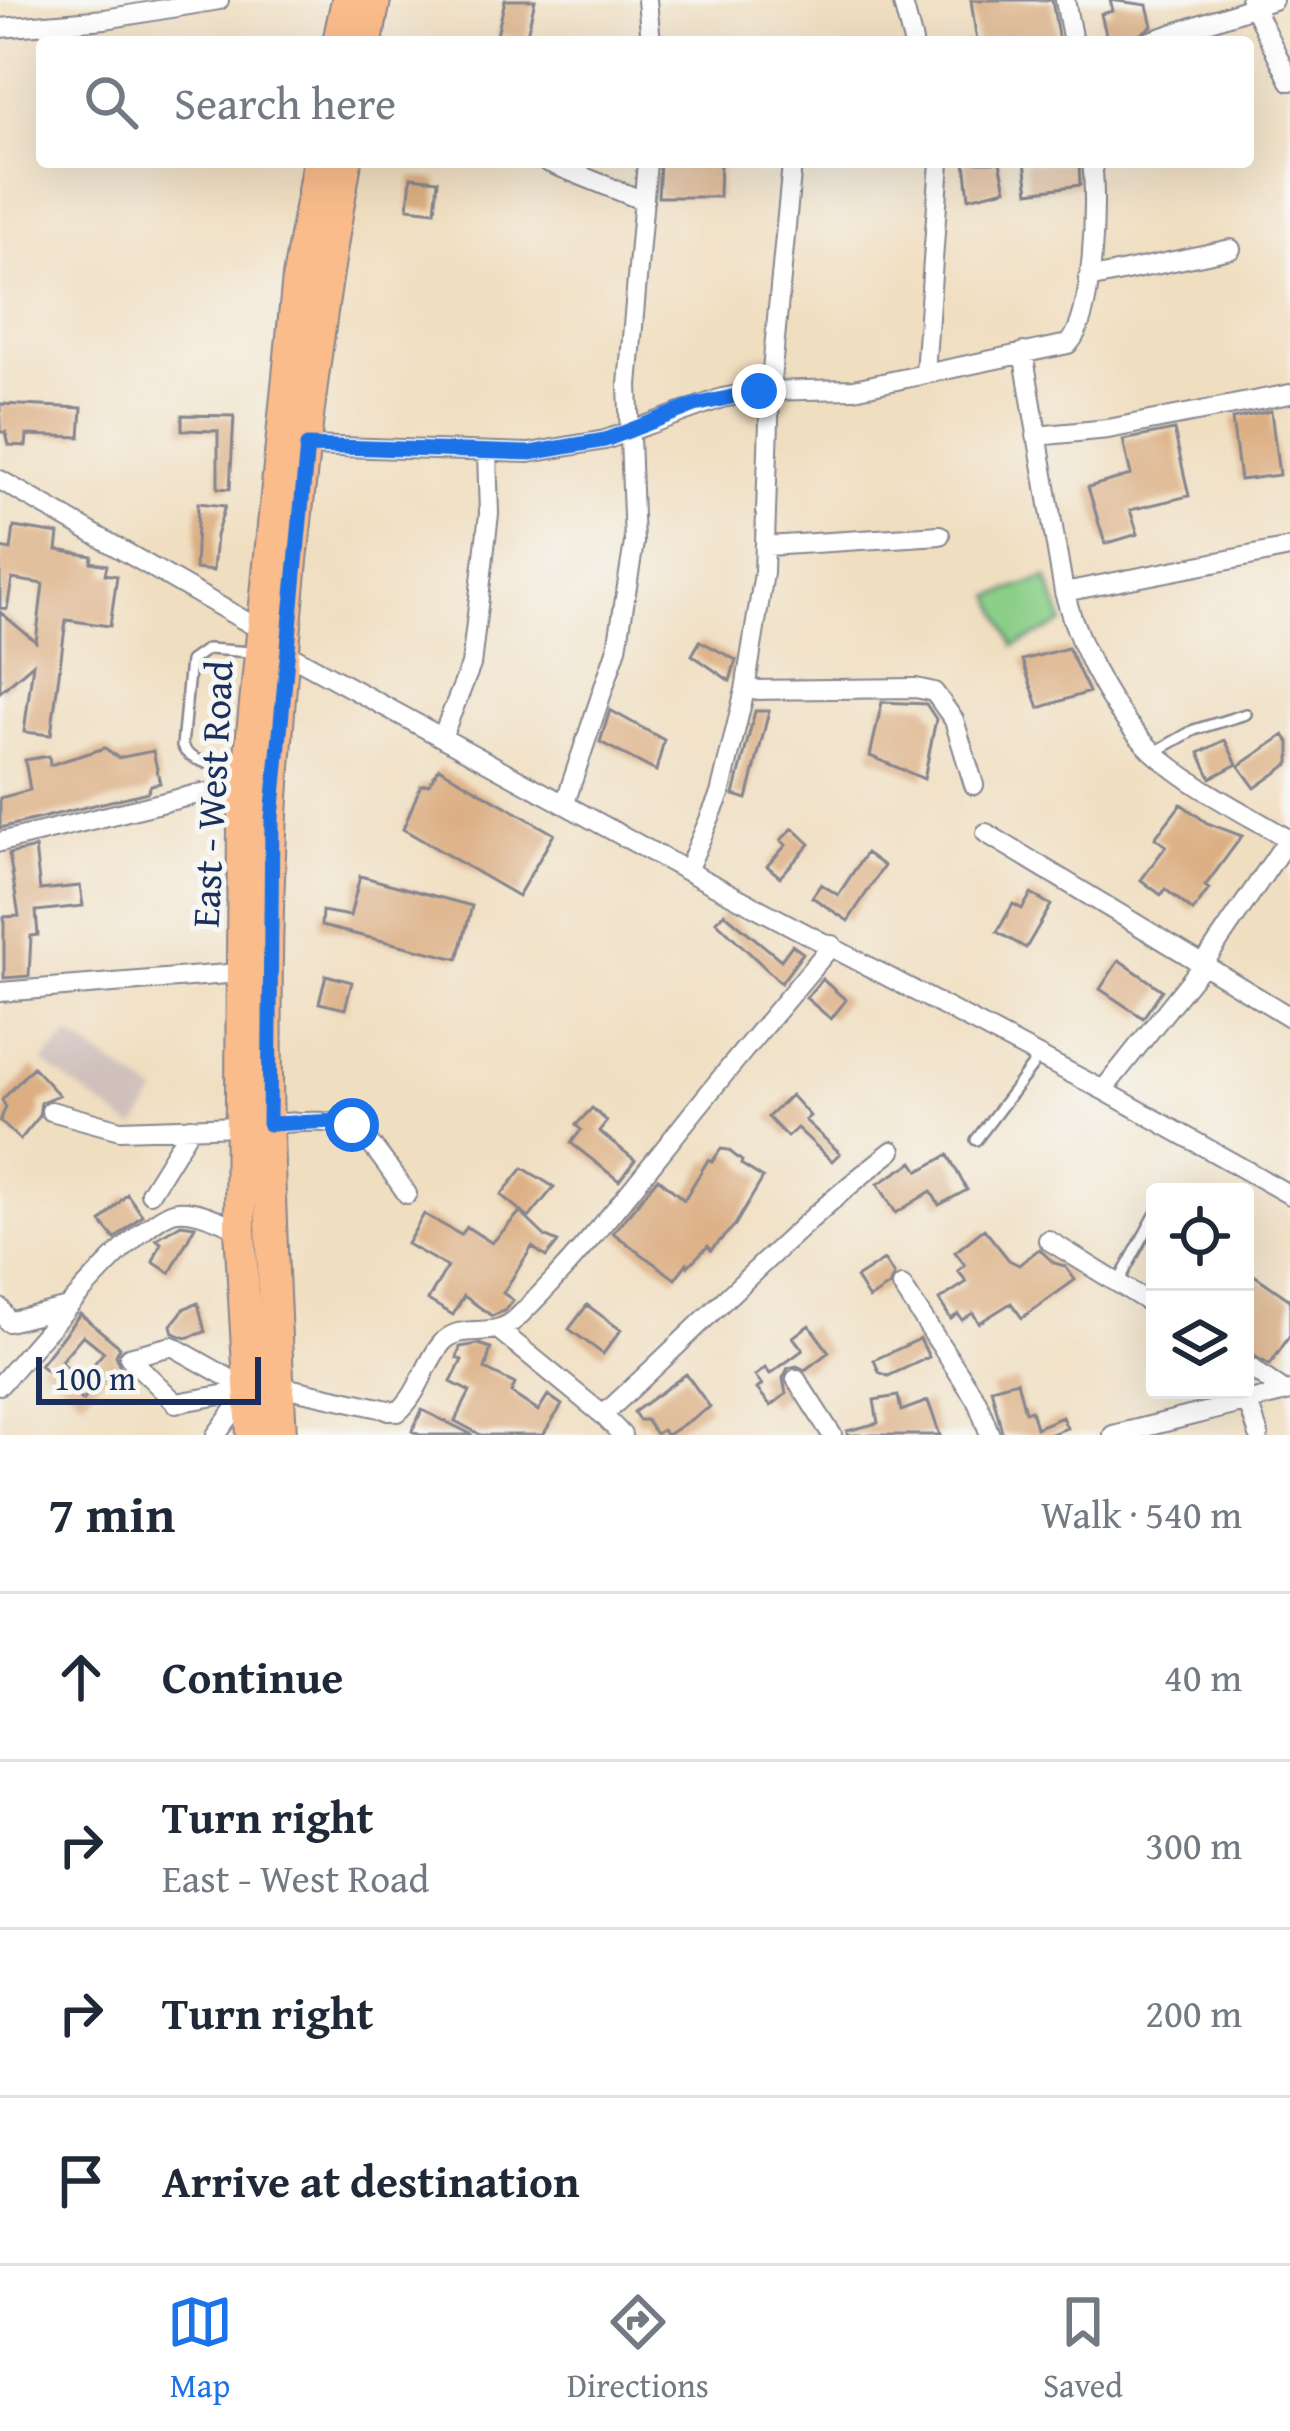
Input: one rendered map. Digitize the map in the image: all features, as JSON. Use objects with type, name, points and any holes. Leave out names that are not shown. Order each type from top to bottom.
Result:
[{"type":"main road","points":[[339,36],[347,0]]},
{"type":"main road","points":[[368,36],[375,0]]},
{"type":"main road","name":"East - West Road","points":[[281,1435],[264,1388],[240,1229],[254,1125],[272,818],[268,645],[298,277],[317,168]]},
{"type":"main road","name":"East - West Road","points":[[252,1435],[264,1388],[254,1125],[240,973],[248,781],[268,645],[307,446],[325,283],[345,168]]},
{"type":"street","points":[[0,28],[219,0]]},
{"type":"street","points":[[647,0],[651,36]]},
{"type":"street","points":[[902,0],[911,36]]},
{"type":"street","points":[[1065,0],[1072,36]]},
{"type":"street","points":[[1164,36],[1273,0]]},
{"type":"street","points":[[1252,4],[1290,81]]},
{"type":"street","points":[[562,168],[644,201]]},
{"type":"street","points":[[565,803],[620,629],[634,543],[628,385],[646,168]]},
{"type":"street","points":[[926,373],[940,168]]},
{"type":"street","points":[[307,446],[530,453],[605,440],[695,405],[770,391],[854,389],[1074,340],[1088,279],[1093,168]]},
{"type":"street","points":[[688,871],[720,794],[745,691],[767,546],[770,391],[791,174]]},
{"type":"street","points":[[1088,279],[1232,249]]},
{"type":"street","points":[[1023,352],[1071,620],[1115,706],[1167,765],[1289,839],[1202,966],[1103,1090]]},
{"type":"street","points":[[1036,436],[1108,429],[1290,394]]},
{"type":"street","points":[[442,736],[471,665],[488,514],[487,453]]},
{"type":"street","points":[[0,480],[268,645],[1103,1090],[1290,1195]]},
{"type":"street","points":[[767,546],[940,535]]},
{"type":"street","points":[[1064,592],[1290,548]]},
{"type":"street","points":[[745,691],[916,688],[934,692],[954,720],[974,784]]},
{"type":"street","points":[[0,842],[248,781]]},
{"type":"street","points":[[986,833],[1290,1016]]},
{"type":"street","points":[[264,1388],[176,1403],[129,1357],[172,1346],[264,1388],[398,1412],[409,1402],[442,1343],[453,1334],[500,1330],[514,1321],[603,1227],[832,945]]},
{"type":"street","points":[[0,992],[240,973]]},
{"type":"street","points":[[52,1111],[120,1130],[322,1121],[352,1125],[407,1194]]},
{"type":"street","points":[[151,1193],[191,1127]]},
{"type":"street","points":[[603,1415],[832,1197],[892,1150]]},
{"type":"street","points":[[0,1385],[64,1308],[158,1219],[171,1211],[195,1213],[240,1229]]},
{"type":"street","points":[[1048,1240],[1146,1300]]},
{"type":"street","points":[[902,1286],[977,1401],[991,1435]]},
{"type":"street","points":[[0,1308],[8,1322],[64,1308]]},
{"type":"street","points":[[500,1330],[622,1435]]},
{"type":"street","points":[[1254,1370],[1288,1391]]},
{"type":"street","points":[[796,1379],[832,1435]]},
{"type":"street","points":[[216,1435],[264,1388]]},
{"type":"street","points":[[1113,1435],[1288,1391]]},
{"type":"street","points":[[1247,1400],[1259,1435]]},
{"type":"lane","points":[[248,781],[196,760],[182,746],[190,661],[197,652],[268,645]]},
{"type":"lane","points":[[1156,752],[1194,730],[1246,714]]},
{"type":"lane","points":[[976,1140],[1039,1057]]},
{"type":"lane","points":[[1118,1283],[1146,1232]]},
{"type":"shaded area","points":[[70,1035],[157,1094],[135,1129],[42,1062]]},
{"type":"green space","points":[[1047,578],[1063,623],[1014,646],[992,596]]},
{"type":"building","points":[[505,0],[535,0],[526,36],[497,35]]},
{"type":"building","points":[[971,0],[1052,0],[1058,36],[976,36]]},
{"type":"building","points":[[1110,0],[1147,5],[1152,26],[1137,36],[1106,36],[1101,14],[1113,11]]},
{"type":"building","points":[[660,168],[720,168],[719,197],[658,197]]},
{"type":"building","points":[[966,168],[1001,168],[1006,189],[969,198]]},
{"type":"building","points":[[1026,168],[1079,168],[1080,185],[1029,192]]},
{"type":"building","points":[[411,177],[438,180],[435,211],[408,208]]},
{"type":"building","points":[[0,404],[82,408],[80,437],[27,435],[26,446],[9,445],[6,432],[0,432]]},
{"type":"building","points":[[1271,411],[1279,475],[1240,480],[1232,419]]},
{"type":"building","points":[[182,415],[234,416],[230,489],[218,488],[218,431],[182,430]]},
{"type":"building","points":[[1174,430],[1189,496],[1130,510],[1138,534],[1105,544],[1088,487],[1131,475],[1123,440]]},
{"type":"building","points":[[198,503],[225,506],[213,571],[195,569]]},
{"type":"building","points":[[14,527],[59,534],[57,550],[92,556],[91,562],[107,565],[105,574],[117,576],[110,626],[66,620],[51,735],[24,732],[33,664],[0,692],[0,612],[36,642],[43,584],[12,579],[7,609],[0,608],[0,548],[11,550]]},
{"type":"building","points":[[700,641],[736,660],[730,681],[692,655]]},
{"type":"building","points":[[1068,648],[1089,692],[1039,708],[1022,660]]},
{"type":"building","points":[[882,702],[926,704],[936,719],[924,779],[870,756]]},
{"type":"building","points":[[610,710],[664,740],[656,771],[600,742]]},
{"type":"building","points":[[755,711],[769,711],[747,799],[734,795]]},
{"type":"building","points":[[1284,735],[1290,743],[1290,763],[1255,788],[1239,766]]},
{"type":"building","points":[[1225,740],[1237,764],[1211,778],[1199,753]]},
{"type":"building","points":[[105,748],[118,758],[153,751],[160,783],[151,785],[148,792],[0,828],[0,798],[30,790],[25,760],[49,756],[50,765]]},
{"type":"building","points":[[439,768],[554,834],[518,896],[403,829],[421,785],[429,784]]},
{"type":"building","points":[[1181,804],[1207,823],[1242,836],[1205,886],[1209,889],[1193,911],[1165,889],[1161,895],[1141,880],[1166,846],[1155,838]]},
{"type":"building","points":[[793,828],[810,844],[780,877],[767,866],[786,845],[781,840]]},
{"type":"building","points":[[35,848],[40,890],[80,886],[83,906],[36,911],[38,935],[31,936],[29,976],[4,978],[4,917],[19,916],[9,854]]},
{"type":"building","points":[[866,853],[884,866],[848,921],[812,897],[821,884],[838,895]]},
{"type":"building","points":[[360,876],[472,906],[458,959],[321,926],[322,911],[350,916]]},
{"type":"building","points":[[1031,894],[1051,905],[1026,948],[997,932],[1013,904],[1022,909]]},
{"type":"building","points":[[724,913],[781,960],[792,945],[803,953],[781,983],[716,921]]},
{"type":"building","points":[[1119,960],[1162,990],[1143,1018],[1100,989]]},
{"type":"building","points":[[326,975],[352,982],[345,1009],[319,1003]]},
{"type":"building","points":[[822,979],[846,1000],[831,1019],[806,998]]},
{"type":"building","points":[[33,1067],[59,1095],[41,1102],[39,1117],[20,1140],[0,1121],[6,1107],[2,1100]]},
{"type":"building","points":[[791,1095],[810,1116],[805,1120],[840,1153],[832,1161],[797,1128],[787,1137],[768,1117]]},
{"type":"building","points":[[592,1108],[607,1121],[599,1131],[635,1160],[619,1181],[571,1143],[581,1130],[576,1125]]},
{"type":"building","points":[[721,1149],[763,1178],[735,1225],[711,1250],[708,1246],[687,1263],[675,1279],[613,1233],[658,1178],[684,1200],[708,1160],[712,1162]]},
{"type":"building","points":[[948,1155],[967,1190],[939,1205],[931,1191],[896,1213],[878,1184],[913,1162],[919,1171]]},
{"type":"building","points":[[523,1168],[554,1187],[529,1218],[501,1195]]},
{"type":"building","points":[[127,1194],[142,1215],[115,1239],[101,1222]]},
{"type":"building","points":[[520,1212],[558,1242],[546,1257],[532,1247],[503,1293],[513,1300],[506,1310],[492,1316],[464,1296],[453,1315],[428,1300],[447,1267],[407,1244],[424,1214],[461,1235],[467,1227],[492,1243]]},
{"type":"building","points":[[181,1224],[195,1226],[170,1273],[153,1262],[161,1243],[156,1239]]},
{"type":"building","points":[[984,1229],[1009,1260],[1019,1265],[1039,1249],[1065,1266],[1075,1280],[1022,1318],[1011,1303],[979,1323],[973,1313],[962,1320],[958,1314],[951,1319],[939,1300],[967,1282],[958,1271],[965,1265],[955,1252]]},
{"type":"building","points":[[884,1260],[894,1275],[889,1286],[869,1299],[856,1278]]},
{"type":"building","points":[[1254,1275],[1290,1300],[1290,1335],[1270,1365],[1254,1356]]},
{"type":"building","points":[[198,1303],[205,1332],[186,1338],[173,1333],[171,1325],[185,1308]]},
{"type":"building","points":[[587,1305],[621,1330],[603,1354],[569,1329]]},
{"type":"building","points":[[80,1314],[120,1347],[116,1355],[120,1367],[109,1380],[103,1376],[83,1401],[40,1365]],"holes":[[[83,1335],[104,1352],[81,1379],[60,1362]]]},
{"type":"building","points":[[809,1325],[829,1352],[805,1370],[788,1368],[783,1378],[786,1394],[771,1406],[757,1389],[762,1385],[755,1376],[765,1368],[770,1374],[803,1350],[793,1337]]},
{"type":"building","points":[[920,1339],[929,1357],[888,1376],[879,1372],[874,1360]]},
{"type":"building","points":[[460,1347],[491,1348],[485,1369],[515,1384],[511,1393],[538,1411],[548,1395],[562,1405],[543,1435],[481,1435],[455,1421],[470,1392],[451,1382],[462,1360],[457,1358]]},
{"type":"building","points":[[686,1374],[710,1407],[667,1435],[662,1430],[656,1434],[634,1412]]},
{"type":"building","points":[[1017,1381],[1025,1412],[1031,1410],[1036,1428],[1062,1417],[1067,1428],[1049,1435],[1003,1435],[991,1388]]},
{"type":"building","points":[[898,1396],[901,1411],[928,1401],[940,1435],[847,1435],[847,1431],[878,1423],[874,1400]]},
{"type":"building","points":[[422,1410],[473,1435],[420,1435],[412,1431]]},
{"type":"route","points":[[352,1125],[337,1121],[269,1124],[272,818],[307,446],[530,453],[605,440],[695,405],[759,391]]}]
